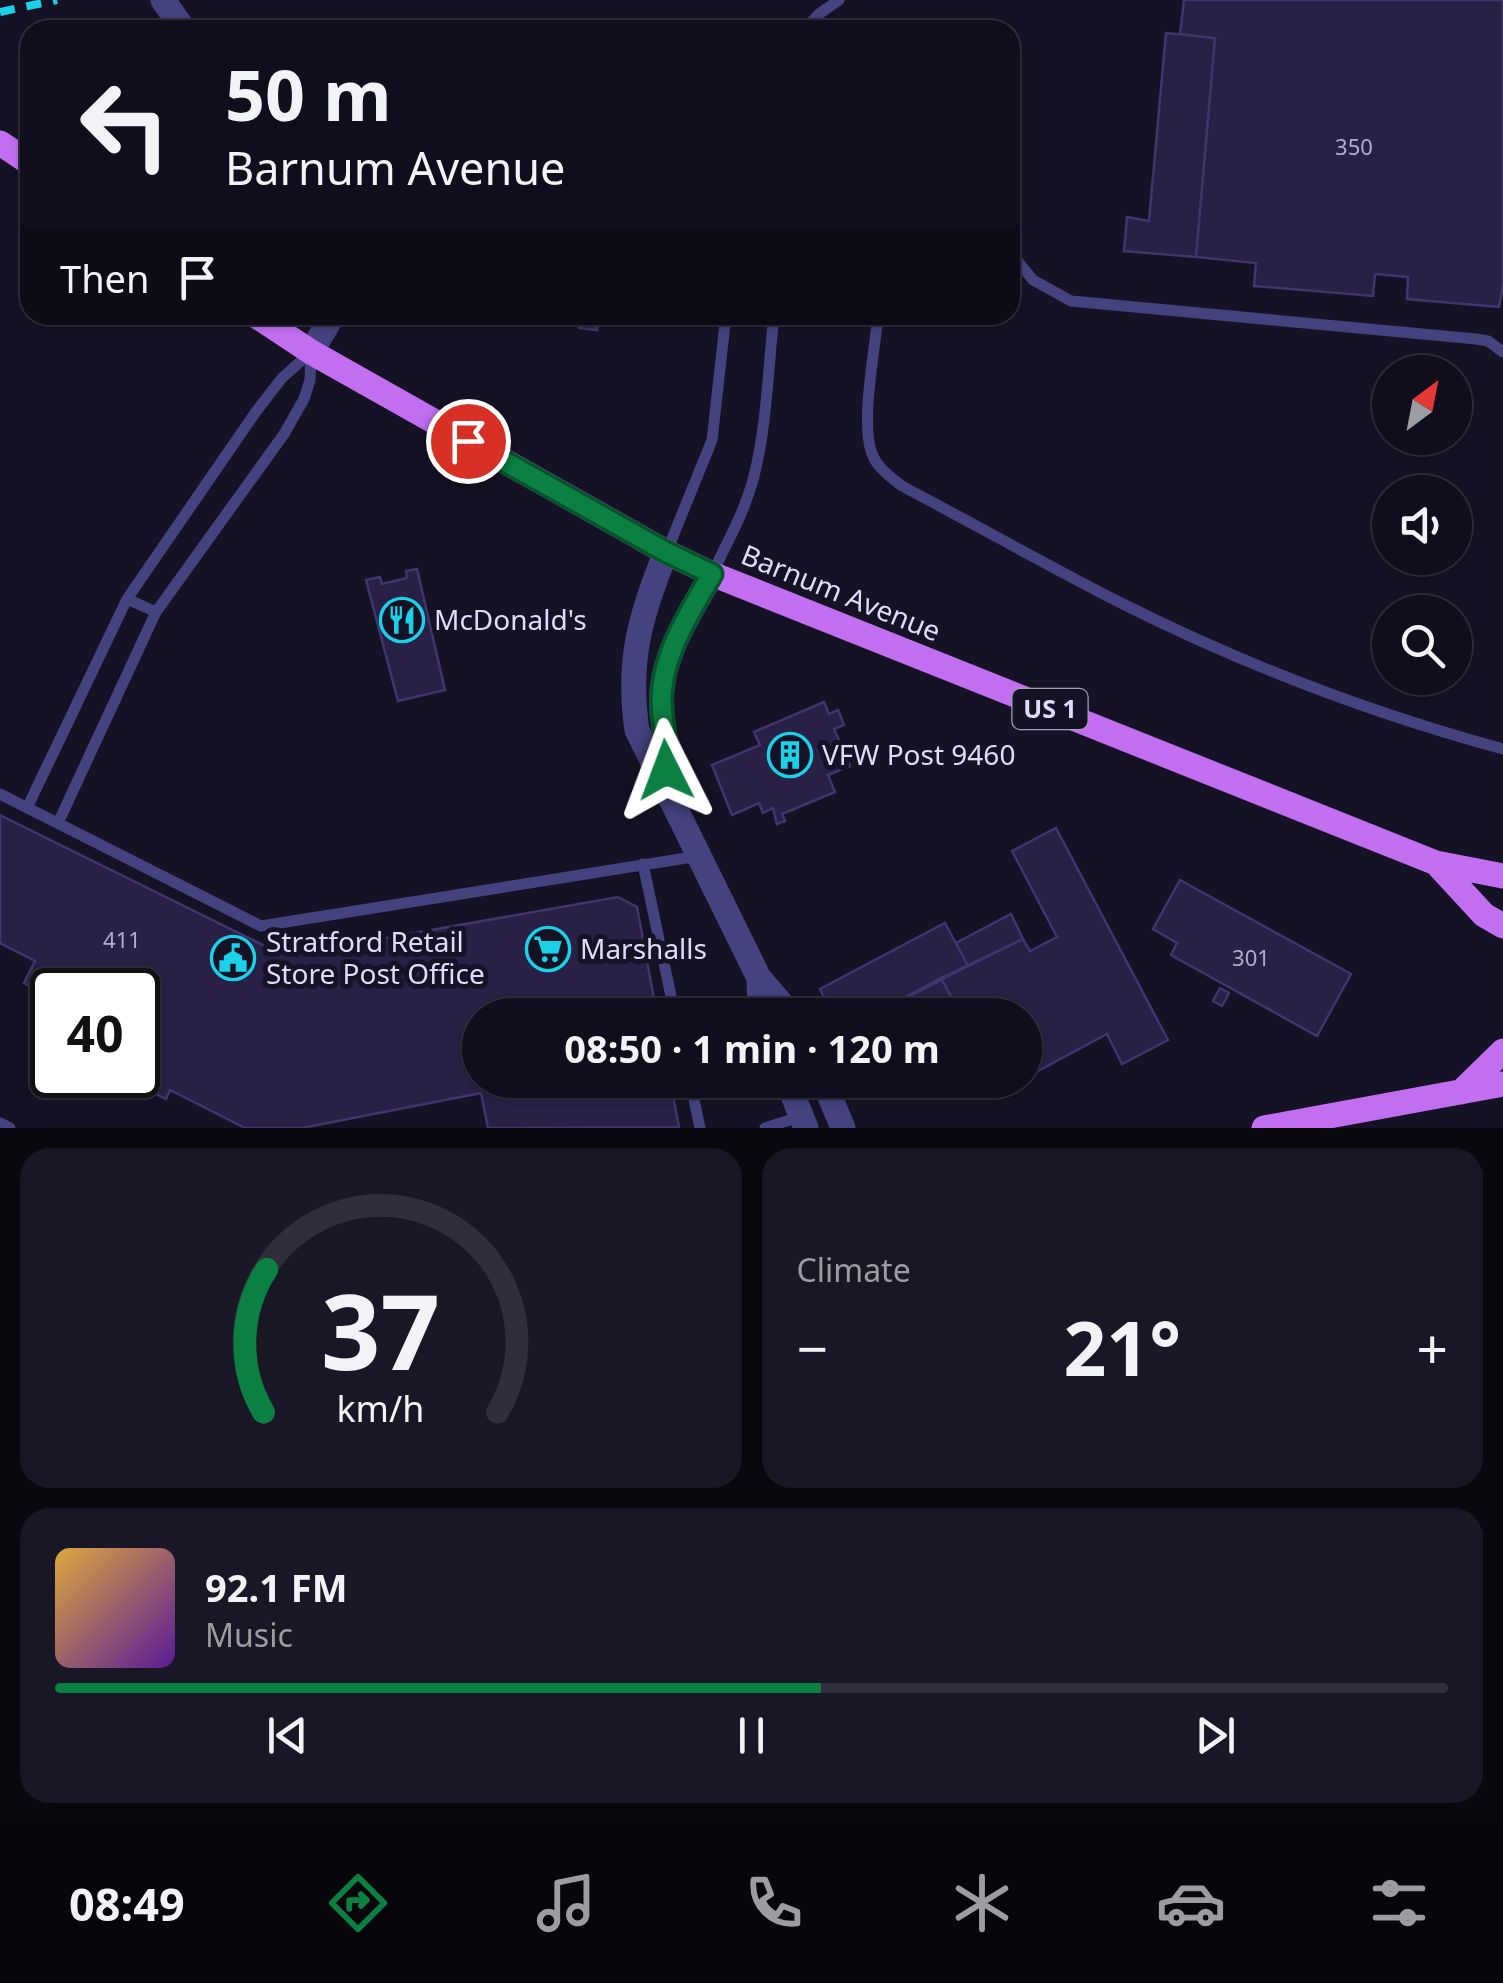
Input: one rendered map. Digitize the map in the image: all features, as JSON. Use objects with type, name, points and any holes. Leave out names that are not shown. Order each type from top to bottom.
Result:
[{"type":"main road","name":"Barnum Avenue","points":[[270,325],[311,352],[666,552],[712,574],[1436,863],[1503,876]]},
{"type":"main road","name":"Barnum Avenue","points":[[1436,863],[1494,920],[1503,939]]},
{"type":"main road","points":[[1461,1092],[1503,1051]]},
{"type":"main road","points":[[1264,1128],[1503,1084]]},
{"type":"street","points":[[311,352],[328,325]]},
{"type":"street","points":[[666,552],[640,617],[632,664],[632,691],[642,746],[758,978],[776,998]]},
{"type":"street","points":[[662,782],[668,746],[662,710],[666,668],[712,574]]},
{"type":"street","points":[[758,978],[759,998]]},
{"type":"street","points":[[794,1098],[804,1122]]},
{"type":"street","points":[[830,1098],[843,1128]]},
{"type":"lane","points":[[813,20],[839,0]]},
{"type":"lane","points":[[1020,264],[1033,280],[1071,301],[1476,339],[1488,341],[1503,352]]},
{"type":"lane","points":[[666,552],[712,440],[725,325]]},
{"type":"lane","points":[[712,574],[742,514],[752,480],[759,451],[773,325]]},
{"type":"lane","points":[[877,325],[868,422],[871,451],[882,471],[902,486],[1186,633],[1324,690],[1437,731],[1503,749]]},
{"type":"lane","points":[[27,808],[127,599],[254,413],[282,378],[311,352]]},
{"type":"lane","points":[[58,824],[156,612],[284,434],[310,380],[311,352]]},
{"type":"lane","points":[[127,599],[156,612]]},
{"type":"lane","points":[[0,794],[261,926],[699,856]]},
{"type":"lane","points":[[642,864],[671,998]]},
{"type":"lane","points":[[694,1098],[700,1128]]},
{"type":"lane","points":[[765,1128],[804,1122]]},
{"type":"lane","points":[[0,1123],[10,1128]]},
{"type":"building","points":[[1184,0],[1503,0],[1503,285],[1499,307],[1407,299],[1408,277],[1375,274],[1373,296],[1254,286],[1256,263],[1196,257],[1215,38],[1180,34]]},
{"type":"building","points":[[1166,33],[1215,38],[1196,257],[1124,251],[1127,217],[1149,221]]},
{"type":"building","points":[[579,325],[598,325],[597,330]]},
{"type":"building","name":"McDonald's","points":[[417,569],[445,690],[398,701],[366,580],[380,577],[382,584],[407,578],[406,571]]},
{"type":"building","name":"VFW Post 9460","points":[[824,702],[829,714],[838,710],[844,725],[834,729],[850,766],[828,775],[835,792],[782,814],[785,821],[777,824],[773,808],[763,813],[759,803],[732,815],[712,765],[760,745],[754,732]]},
{"type":"building","points":[[0,815],[285,956],[618,897],[637,907],[654,998],[462,998],[462,1097],[302,1128],[245,1128],[170,1090],[166,1099],[160,1096],[160,968],[32,968],[35,961],[0,943]]},
{"type":"building","points":[[1056,828],[1168,1040],[1122,1064],[1107,1034],[1042,1069],[1042,998],[952,998],[941,978],[1023,939],[1030,951],[1057,937],[1012,851]]},
{"type":"building","points":[[1180,880],[1351,974],[1317,1036],[1171,955],[1177,943],[1153,929]]},
{"type":"building","points":[[1011,914],[1023,939],[968,966],[956,943]]},
{"type":"building","points":[[945,923],[968,966],[906,998],[824,998],[820,989]]},
{"type":"building","points":[[941,978],[952,998],[904,998]]},
{"type":"building","points":[[1220,988],[1229,993],[1222,1006],[1213,1001]]},
{"type":"building","points":[[482,1098],[673,1098],[679,1127],[488,1128]]},
{"type":"railway","points":[[0,12],[57,0]]},
{"type":"place","name":"McDonald's","points":[[402,620]]},
{"type":"place","name":"VFW Post 9460","points":[[790,755]]},
{"type":"place","name":"Marshalls","points":[[548,949]]},
{"type":"place","name":"Stratford Retail Store Post Office","points":[[233,958]]},
{"type":"route","points":[[468,441],[712,574],[666,668],[662,710],[668,746],[666,770]]}]
